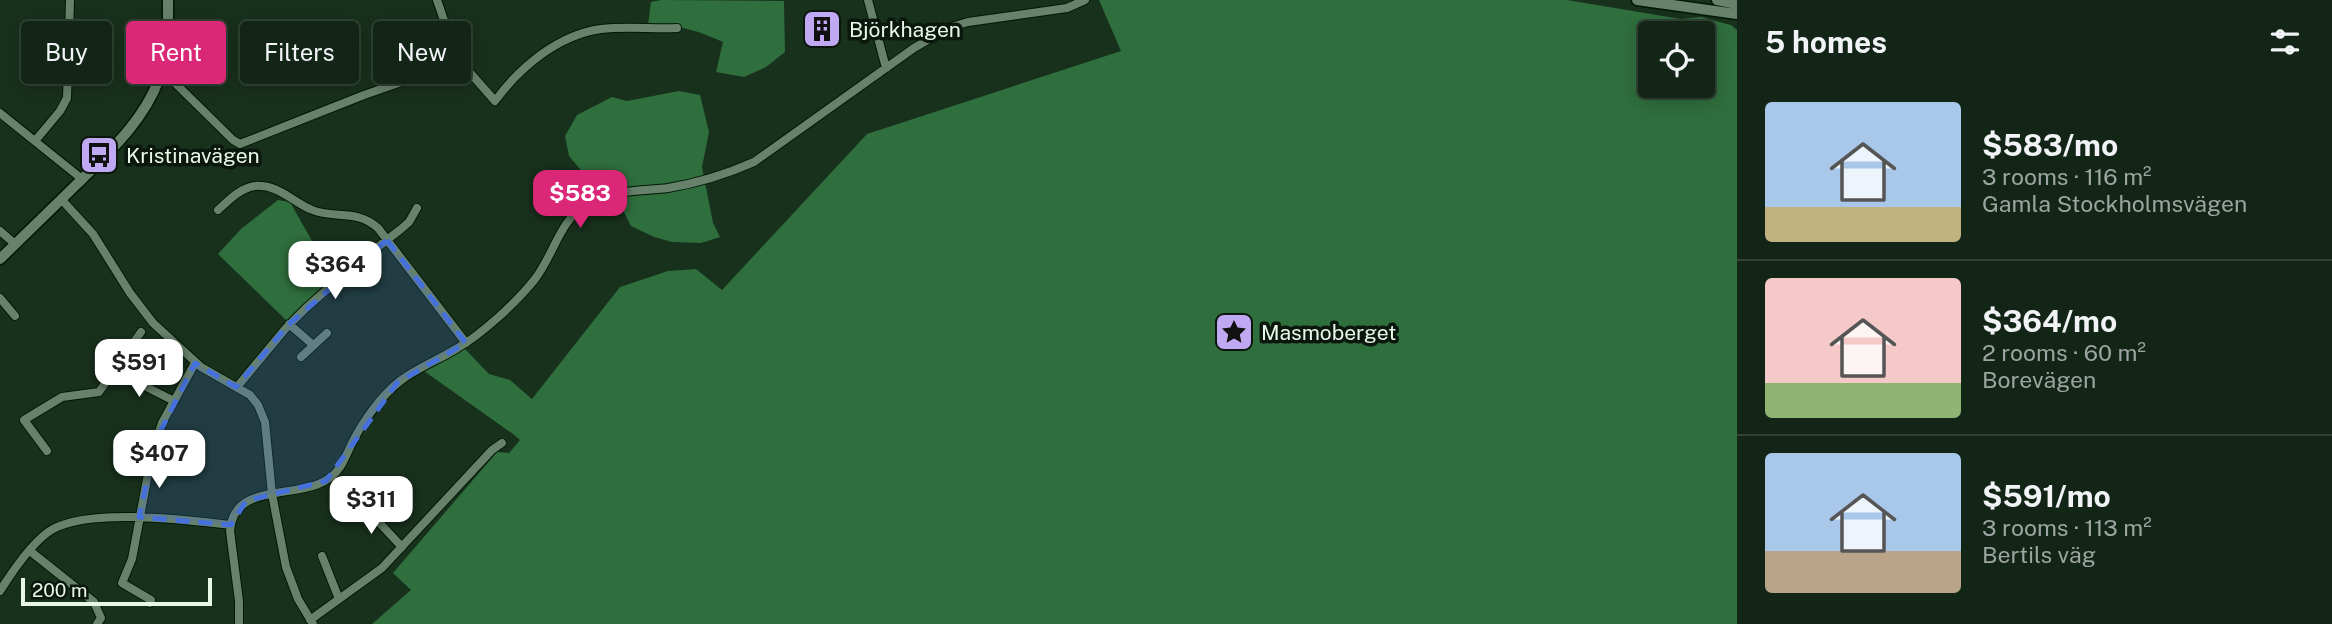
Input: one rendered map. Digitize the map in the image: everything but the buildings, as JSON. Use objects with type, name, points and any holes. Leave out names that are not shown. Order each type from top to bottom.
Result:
[{"type":"street","points":[[35,141],[60,111],[67,98],[70,0]]},
{"type":"street","points":[[168,0],[168,21]]},
{"type":"street","points":[[437,0],[444,21]]},
{"type":"street","points":[[868,0],[886,68]]},
{"type":"street","points":[[239,624],[231,541],[231,525],[238,509],[246,501],[314,486],[334,476],[342,466],[360,428],[393,388],[407,376],[466,343],[492,322],[535,279],[564,225],[589,202],[606,196],[700,181],[745,166],[769,153],[921,43],[955,25],[1067,8],[1086,0]]},
{"type":"street","points":[[1637,0],[1737,14]]},
{"type":"street","points":[[1717,0],[1737,4]]},
{"type":"street","points":[[471,73],[495,100],[525,67],[570,38],[600,29],[677,28]]},
{"type":"street","points":[[0,259],[136,122],[157,84]]},
{"type":"street","points":[[176,84],[233,141],[240,144],[396,84]]},
{"type":"street","points":[[0,113],[82,179]]},
{"type":"street","points":[[218,210],[243,190],[256,186],[268,187],[288,195],[315,211],[366,219],[378,228],[466,343]]},
{"type":"street","points":[[61,200],[93,234],[141,310],[195,363],[250,395],[262,412],[272,495],[286,567],[298,599],[311,622],[382,568],[492,450],[502,443]]},
{"type":"street","points":[[237,387],[289,324],[338,278],[408,222],[417,208]]},
{"type":"street","points":[[0,231],[15,244]]},
{"type":"street","points":[[0,299],[15,316]]},
{"type":"street","points":[[289,324],[312,344]]},
{"type":"street","points":[[47,451],[24,420],[62,397],[99,392],[141,332]]},
{"type":"street","points":[[301,357],[327,333]]},
{"type":"street","points":[[150,603],[149,597],[119,588],[131,564],[150,458],[162,423],[195,363]]},
{"type":"street","points":[[112,372],[174,401]]},
{"type":"street","points":[[366,504],[380,524],[402,547]]},
{"type":"street","points":[[0,591],[11,573],[50,531],[68,524],[83,520],[139,517],[231,525]]},
{"type":"street","points":[[30,551],[94,602],[99,621]]},
{"type":"street","points":[[322,556],[339,599]]},
{"type":"highlighted area","points":[[387,240],[466,343],[397,383],[326,481],[246,501],[231,525],[139,517],[156,440],[195,363],[236,387],[289,324]]},
{"type":"green space","points":[[1099,0],[1567,0],[1681,19],[1701,17],[1731,25],[1737,30],[1737,624],[372,624],[411,590],[393,573],[497,452],[509,453],[520,440],[424,371],[465,349],[489,374],[510,380],[532,399],[620,287],[668,271],[696,269],[722,290],[867,134],[1121,51]]},
{"type":"green space","points":[[784,1],[785,52],[766,67],[744,77],[716,72],[723,42],[687,29],[648,25],[651,2]]},
{"type":"green space","points":[[679,91],[700,95],[709,132],[702,167],[713,223],[720,237],[701,243],[672,242],[631,226],[621,206],[592,183],[569,156],[565,136],[577,115],[612,97],[627,101]]},
{"type":"green space","points":[[278,200],[290,202],[316,248],[338,276],[289,323],[218,254],[241,229]]},
{"type":"place","name":"Björkhagen","points":[[822,29]]},
{"type":"place","name":"Kristinavägen","points":[[99,155]]},
{"type":"place","name":"Masmoberget","points":[[1234,332]]}]
